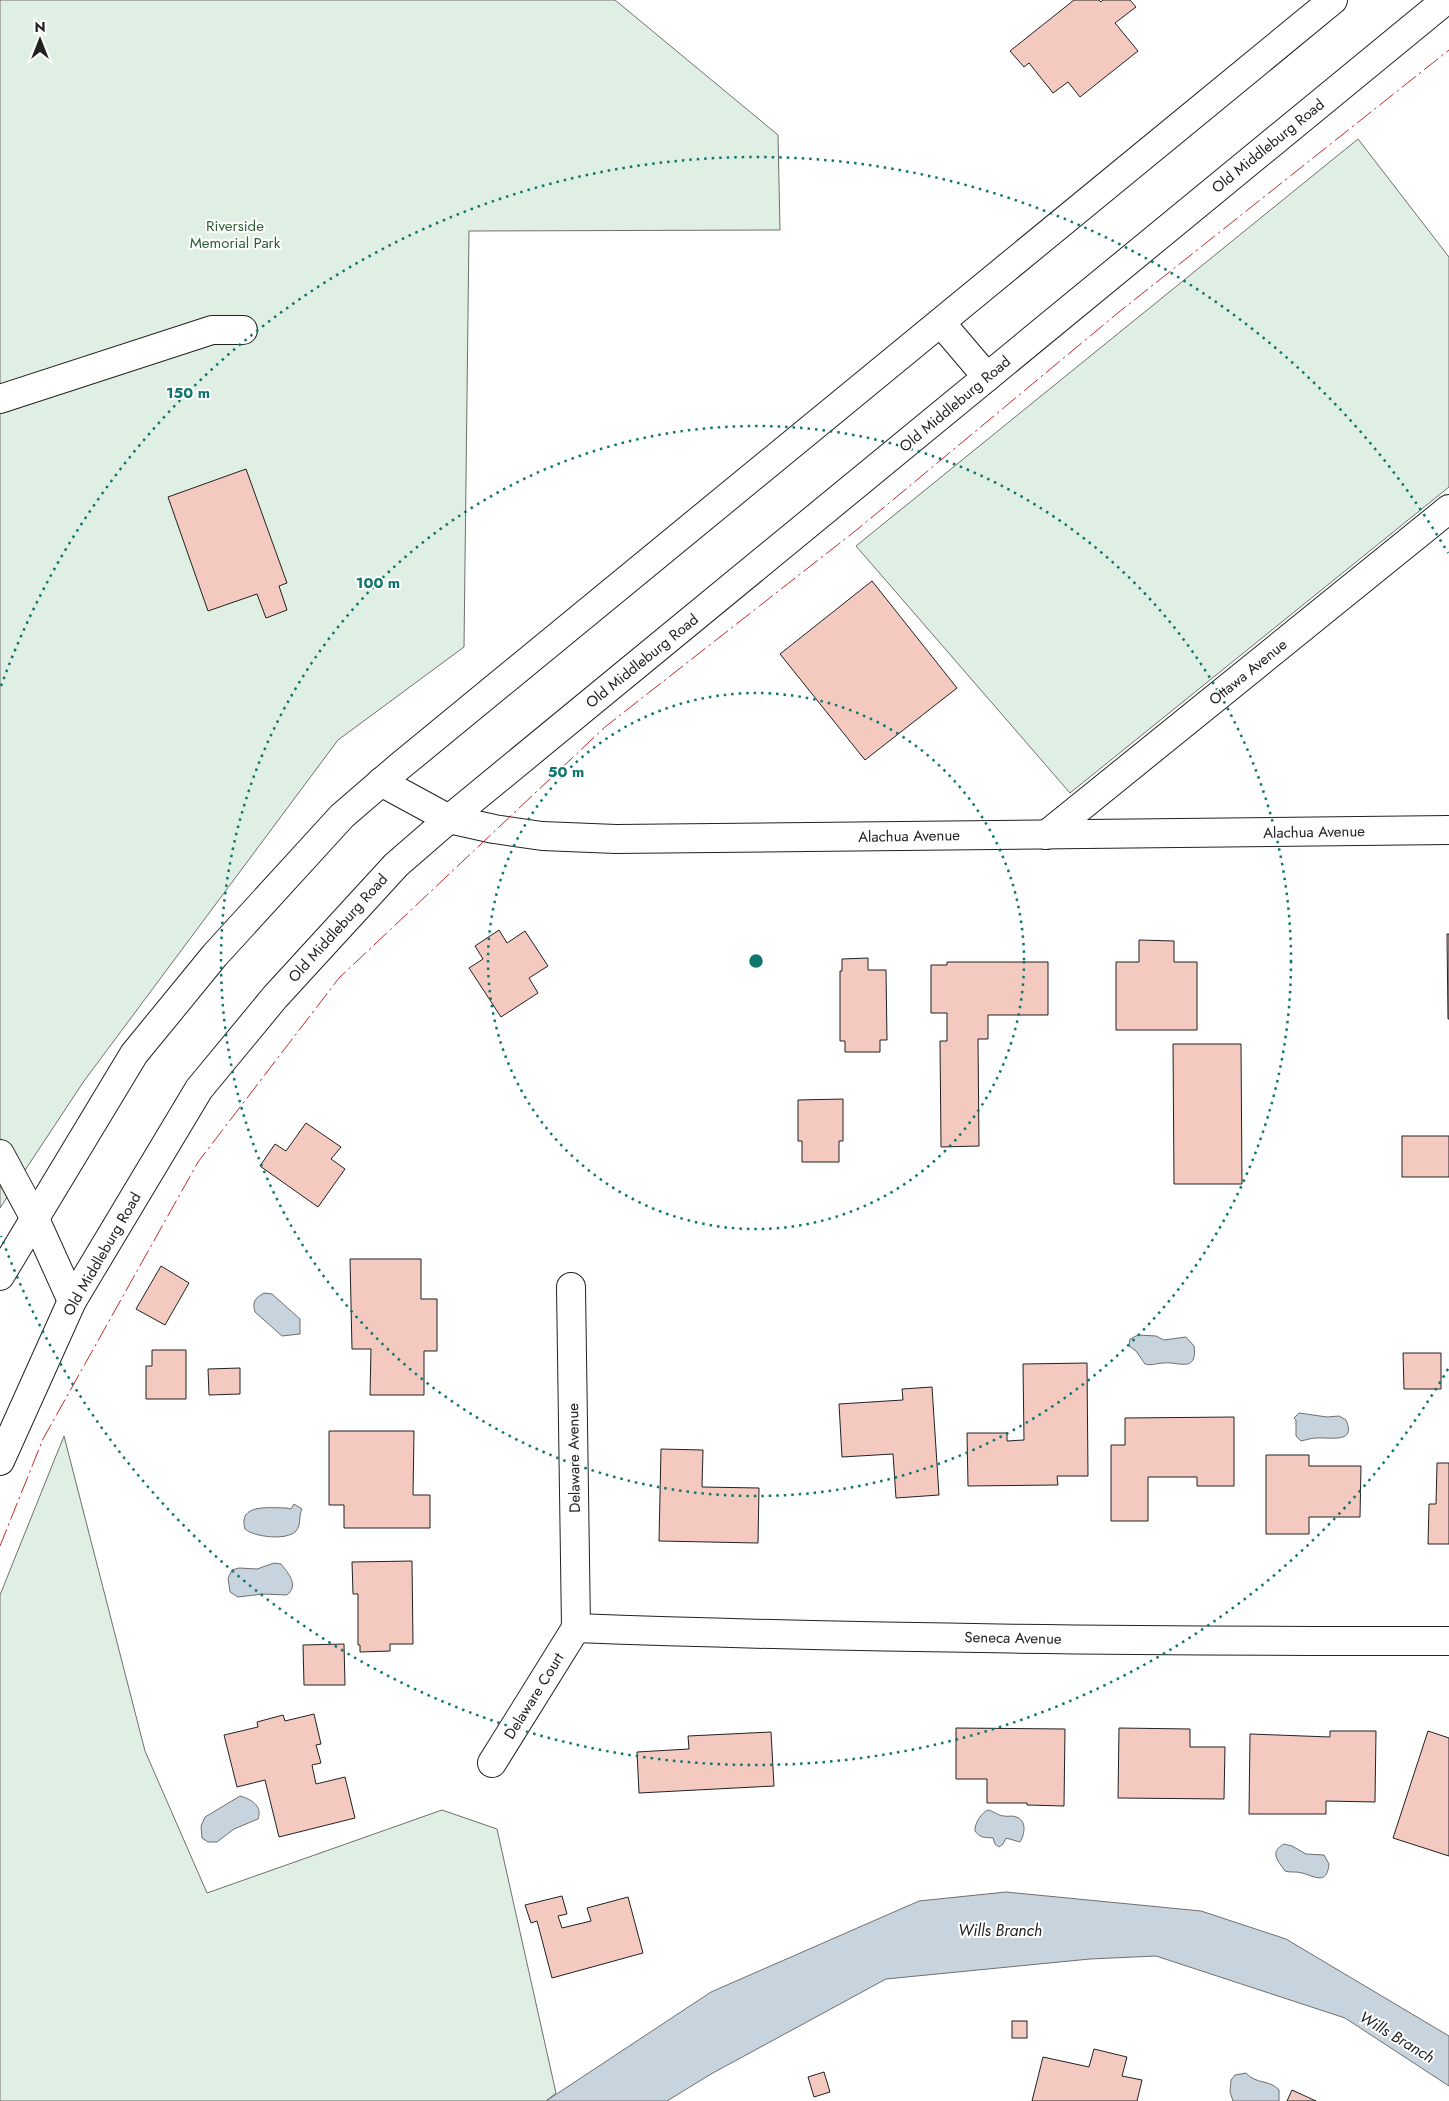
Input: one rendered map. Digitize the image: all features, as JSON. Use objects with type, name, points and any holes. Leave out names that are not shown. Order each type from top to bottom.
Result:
[{"type":"main road","points":[[0,1276],[134,1054],[216,954],[342,816],[1333,0]]},
{"type":"main road","name":"Old Middleburg Road","points":[[0,1461],[72,1300],[199,1089],[275,997],[389,872],[449,819],[1446,0]]},
{"type":"main road","points":[[941,322],[987,377]]},
{"type":"main road","points":[[0,399],[212,330],[243,330]]},
{"type":"main road","name":"Ottawa Avenue","points":[[1046,835],[1449,509]]},
{"type":"main road","name":"Alachua Avenue","points":[[381,782],[449,819],[494,829],[542,836],[616,839],[1449,830]]},
{"type":"main road","points":[[0,1154],[35,1219],[72,1300]]},
{"type":"main road","name":"Delaware Avenue","points":[[571,1288],[576,1628]]},
{"type":"main road","name":"Seneca Avenue","points":[[576,1628],[767,1635],[1273,1641],[1449,1641]]},
{"type":"main road","name":"Delaware Court","points":[[492,1763],[576,1628]]},
{"type":"green space","name":"Riverside Memorial Park","points":[[0,0],[615,0],[778,135],[780,230],[469,231],[464,647],[338,740],[84,1081],[0,1208]]},
{"type":"green space","points":[[1358,139],[1449,257],[1449,487],[1070,793],[856,546]]},
{"type":"green space","points":[[64,1436],[145,1751],[207,1893],[442,1810],[497,1829],[556,2093],[546,2101],[0,2101],[0,1595]]},
{"type":"water","points":[[264,1293],[272,1294],[300,1319],[300,1334],[282,1336],[255,1312],[255,1301]]},
{"type":"water","points":[[1138,1335],[1156,1336],[1164,1340],[1186,1337],[1194,1346],[1193,1360],[1185,1364],[1145,1364],[1136,1351],[1129,1346],[1130,1339]]},
{"type":"water","points":[[1299,1413],[1327,1417],[1339,1416],[1346,1420],[1348,1433],[1340,1438],[1315,1438],[1301,1441],[1296,1436],[1296,1420],[1294,1418]]},
{"type":"water","points":[[294,1504],[302,1509],[298,1528],[292,1534],[270,1537],[249,1532],[245,1529],[244,1521],[246,1515],[251,1511],[265,1508],[291,1509]]},
{"type":"water","points":[[274,1563],[281,1564],[291,1580],[291,1591],[287,1595],[263,1594],[238,1597],[230,1592],[228,1578],[232,1570],[239,1568],[257,1569]]},
{"type":"water","points":[[240,1796],[255,1804],[259,1810],[258,1819],[234,1829],[217,1842],[208,1842],[202,1838],[201,1826],[205,1817]]},
{"type":"water","points":[[988,1810],[1002,1816],[1013,1816],[1022,1821],[1024,1828],[1020,1842],[1006,1838],[999,1847],[995,1844],[993,1838],[977,1834],[975,1828],[977,1822],[983,1813]]},
{"type":"water","points":[[1284,1844],[1306,1854],[1324,1855],[1329,1864],[1326,1875],[1319,1878],[1300,1872],[1285,1871],[1276,1857],[1277,1850]]},
{"type":"water","name":"Wills Branch","points":[[1006,1892],[1201,1911],[1286,1939],[1449,2036],[1449,2086],[1345,2018],[1156,1956],[1090,1959],[886,1979],[711,2074],[667,2101],[546,2101],[711,1992],[919,1901]]},
{"type":"water","points":[[1246,2073],[1250,2077],[1271,2084],[1279,2090],[1279,2101],[1233,2101],[1230,2092],[1231,2080],[1235,2075]]},
{"type":"building","points":[[1074,0],[1099,0],[1101,2],[1103,0],[1130,0],[1136,7],[1115,23],[1138,51],[1080,97],[1068,82],[1053,93],[1029,63],[1024,67],[1010,51]]},
{"type":"building","points":[[246,469],[287,583],[279,586],[287,610],[266,618],[257,594],[208,611],[168,497]]},
{"type":"building","points":[[872,581],[957,688],[865,760],[780,654]]},
{"type":"building","points":[[499,930],[507,943],[525,931],[548,966],[529,978],[538,993],[501,1017],[469,968],[483,959],[475,946]]},
{"type":"building","points":[[1447,934],[1449,934],[1449,1019],[1448,1019]]},
{"type":"building","points":[[1139,940],[1174,941],[1174,962],[1197,962],[1197,1030],[1116,1030],[1116,962],[1139,962]]},
{"type":"building","points":[[868,958],[868,970],[886,970],[887,1040],[880,1040],[880,1052],[845,1052],[845,1041],[840,1041],[840,971],[842,971],[842,959]]},
{"type":"building","points":[[947,962],[1048,962],[1048,1015],[988,1015],[988,1039],[978,1039],[979,1146],[941,1147],[940,1041],[947,1041],[947,1013],[931,1013],[931,965],[947,965]]},
{"type":"building","points":[[1173,1044],[1241,1044],[1242,1184],[1174,1184]]},
{"type":"building","points":[[843,1099],[843,1141],[839,1141],[839,1162],[802,1162],[802,1141],[798,1141],[798,1100]]},
{"type":"building","points":[[306,1123],[341,1147],[331,1159],[345,1169],[318,1207],[260,1166],[275,1144],[286,1151]]},
{"type":"building","points":[[1402,1136],[1449,1136],[1449,1177],[1402,1177]]},
{"type":"building","points":[[350,1259],[421,1259],[421,1299],[437,1299],[437,1351],[424,1351],[424,1395],[370,1395],[371,1349],[352,1349]]},
{"type":"building","points":[[161,1266],[189,1283],[165,1325],[136,1309]]},
{"type":"building","points":[[152,1350],[186,1350],[186,1399],[146,1399],[146,1366],[152,1366]]},
{"type":"building","points":[[1403,1353],[1441,1353],[1441,1389],[1404,1389]]},
{"type":"building","points":[[1087,1363],[1088,1476],[1057,1476],[1058,1485],[968,1486],[967,1433],[1007,1433],[1007,1441],[1024,1440],[1023,1364]]},
{"type":"building","points":[[240,1368],[240,1394],[209,1395],[208,1369]]},
{"type":"building","points":[[932,1387],[939,1495],[896,1498],[893,1454],[842,1457],[839,1404],[903,1400],[902,1389]]},
{"type":"building","points":[[1234,1417],[1234,1486],[1197,1486],[1197,1477],[1148,1477],[1148,1521],[1111,1521],[1111,1445],[1125,1445],[1125,1418]]},
{"type":"building","points":[[329,1431],[414,1431],[413,1495],[430,1495],[430,1528],[344,1528],[344,1505],[329,1505]]},
{"type":"building","points":[[661,1449],[703,1450],[702,1487],[759,1488],[758,1543],[659,1541]]},
{"type":"building","points":[[1266,1455],[1309,1455],[1309,1466],[1361,1466],[1360,1517],[1309,1517],[1309,1534],[1266,1534]]},
{"type":"building","points":[[1437,1463],[1449,1463],[1449,1544],[1428,1544],[1429,1504],[1436,1504]]},
{"type":"building","points":[[412,1561],[413,1644],[390,1644],[390,1651],[360,1652],[360,1645],[358,1645],[358,1594],[353,1594],[352,1562]]},
{"type":"building","points":[[344,1644],[345,1685],[304,1685],[303,1645]]},
{"type":"building","points":[[314,1714],[321,1744],[316,1745],[321,1763],[312,1765],[316,1784],[345,1777],[355,1818],[279,1837],[265,1780],[237,1787],[224,1735],[258,1727],[257,1722],[283,1715],[285,1721]]},
{"type":"building","points":[[956,1728],[1065,1729],[1064,1806],[1027,1805],[1027,1803],[987,1803],[987,1779],[956,1779]]},
{"type":"building","points":[[1119,1728],[1190,1729],[1190,1747],[1225,1747],[1224,1799],[1118,1798]]},
{"type":"building","points":[[1330,1731],[1376,1731],[1375,1802],[1326,1801],[1326,1814],[1249,1814],[1250,1734],[1330,1737]]},
{"type":"building","points":[[1428,1731],[1449,1738],[1449,1856],[1393,1838]]},
{"type":"building","points":[[771,1732],[774,1786],[639,1793],[637,1752],[689,1749],[688,1736]]},
{"type":"building","points":[[562,1896],[567,1914],[558,1916],[562,1928],[591,1921],[587,1908],[628,1897],[643,1953],[552,1978],[537,1921],[531,1923],[525,1905]]},
{"type":"building","points":[[1012,2021],[1027,2021],[1027,2038],[1012,2038]]},
{"type":"building","points":[[1094,2049],[1127,2057],[1122,2076],[1142,2080],[1137,2101],[1032,2101],[1043,2057],[1089,2067]]},
{"type":"building","points":[[824,2072],[830,2092],[814,2097],[808,2077]]},
{"type":"building","points":[[1292,2090],[1316,2101],[1287,2101]]},
{"type":"power","points":[[0,1546],[43,1439],[198,1162],[339,978],[605,727],[859,528],[1119,312],[1449,50]]}]
